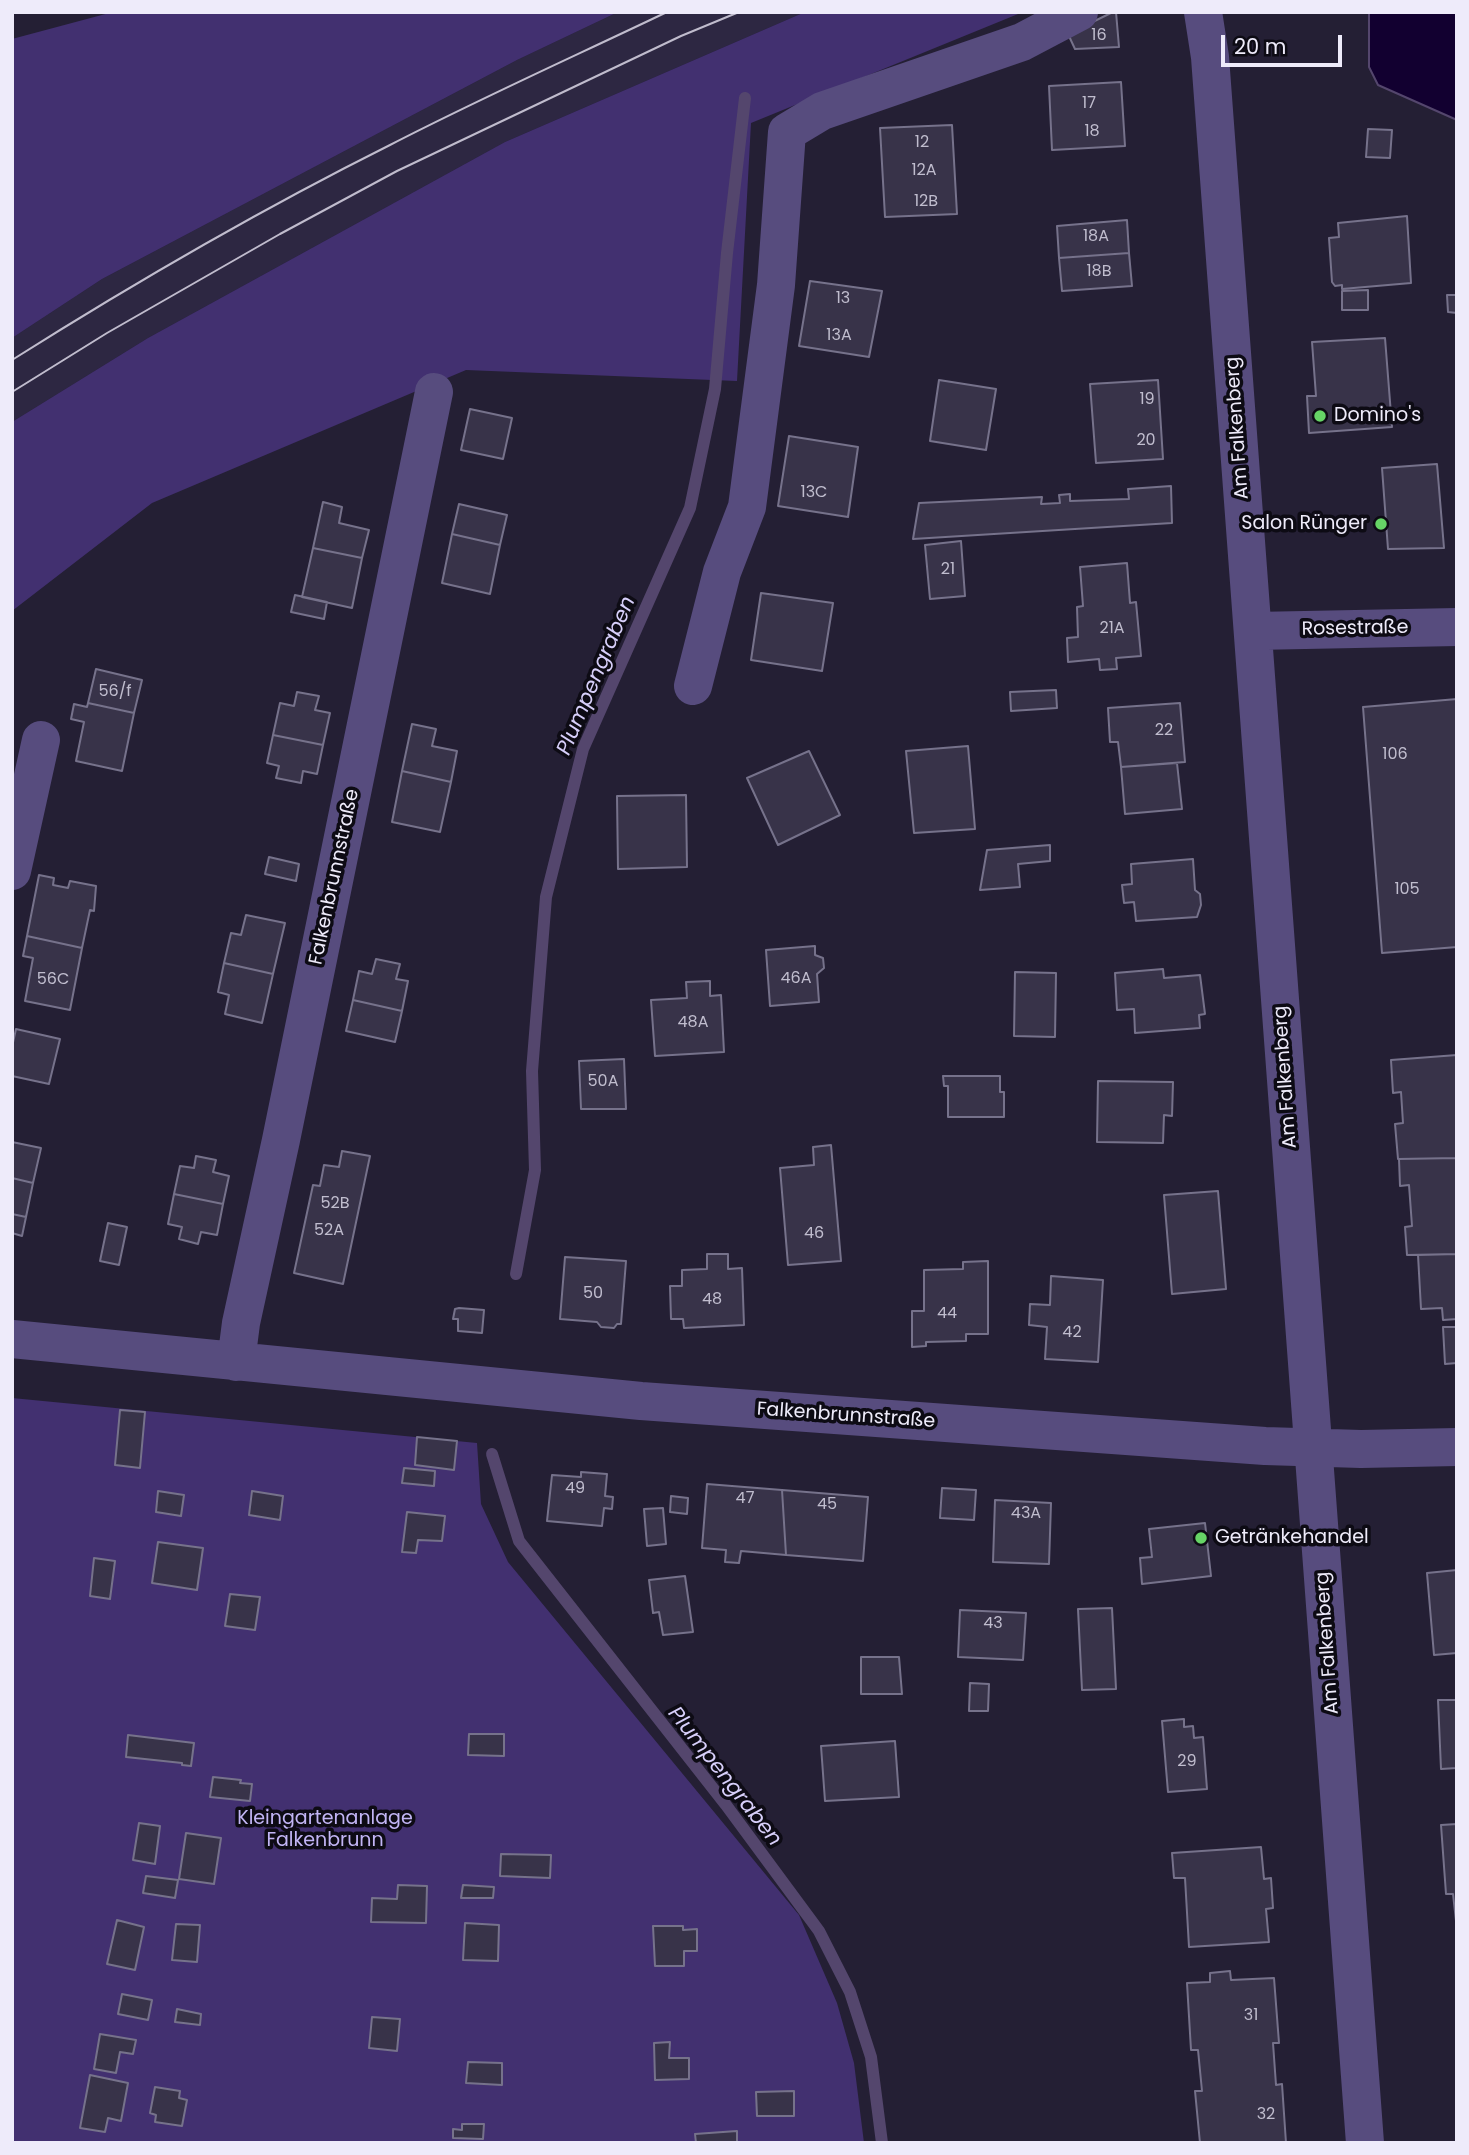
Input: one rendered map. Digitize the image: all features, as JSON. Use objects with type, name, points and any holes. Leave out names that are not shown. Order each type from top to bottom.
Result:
[{"type":"street","points":[[693,685],[722,572],[747,507],[776,285],[787,132],[822,111],[1021,42],[1079,12]]},
{"type":"street","name":"Am Falkenberg","points":[[1203,12],[1210,57],[1254,631],[1366,2143]]},
{"type":"street","name":"Falkenbrunnstraße","points":[[236,1362],[241,1323],[435,392]]},
{"type":"street","name":"Rosestraße","points":[[1254,631],[1457,627]]},
{"type":"street","points":[[12,870],[41,740]]},
{"type":"street","name":"Falkenbrunnstraße","points":[[12,1339],[641,1401],[1313,1448],[1457,1447]]},
{"type":"shaded area","points":[[618,12],[805,12],[505,142],[148,338],[12,422],[12,338],[102,279],[517,60]]},
{"type":"shaded area","points":[[1369,12],[1457,12],[1457,120],[1378,85],[1369,67]]},
{"type":"green space","points":[[113,12],[618,12],[517,60],[102,279],[12,338],[12,39]]},
{"type":"green space","points":[[805,12],[1023,12],[751,123],[737,381],[466,370],[152,503],[12,611],[12,422],[148,338],[505,142]]},
{"type":"green space","name":"Kleingartenanlage Falkenbrunn","points":[[12,1398],[477,1443],[481,1504],[508,1562],[799,1915],[837,2003],[854,2063],[864,2143],[12,2143]]},
{"type":"building","points":[[1116,12],[1119,47],[1075,49],[1068,34]]},
{"type":"building","points":[[1121,82],[1125,146],[1052,150],[1049,86]]},
{"type":"building","points":[[952,125],[957,214],[885,217],[880,128]]},
{"type":"building","points":[[1368,129],[1392,130],[1390,158],[1366,157]]},
{"type":"building","points":[[1407,216],[1411,283],[1342,289],[1342,285],[1335,286],[1332,282],[1329,238],[1339,237],[1338,223]]},
{"type":"building","points":[[1127,220],[1129,253],[1059,258],[1057,226]]},
{"type":"building","points":[[1129,253],[1132,286],[1062,291],[1059,258]]},
{"type":"building","points":[[810,281],[882,291],[869,357],[799,346]]},
{"type":"building","points":[[1368,290],[1368,310],[1342,310],[1342,291]]},
{"type":"building","points":[[1447,295],[1457,295],[1457,313],[1448,312]]},
{"type":"building","points":[[1385,338],[1392,427],[1309,433],[1307,396],[1316,396],[1312,342]]},
{"type":"building","points":[[939,380],[996,389],[986,450],[930,441]]},
{"type":"building","points":[[1158,380],[1163,459],[1096,463],[1090,384]]},
{"type":"building","points":[[470,409],[512,418],[503,459],[461,450]]},
{"type":"building","points":[[789,436],[858,447],[848,517],[778,506]]},
{"type":"building","points":[[1437,464],[1444,548],[1388,549],[1382,468]]},
{"type":"building","points":[[1171,486],[1172,523],[913,539],[919,503],[1042,497],[1041,504],[1060,503],[1059,495],[1070,494],[1070,501],[1129,499],[1128,489]]},
{"type":"building","points":[[323,502],[342,507],[339,523],[369,530],[362,558],[313,548]]},
{"type":"building","points":[[459,504],[507,515],[500,545],[452,534]]},
{"type":"building","points":[[452,534],[500,545],[490,594],[442,583]]},
{"type":"building","points":[[961,541],[965,596],[930,599],[925,545]]},
{"type":"building","points":[[313,548],[362,558],[352,608],[302,597]]},
{"type":"building","points":[[1127,563],[1130,603],[1136,602],[1141,656],[1116,658],[1117,669],[1100,670],[1099,659],[1068,662],[1067,638],[1078,637],[1077,607],[1083,606],[1080,567]]},
{"type":"building","points":[[761,593],[833,603],[822,671],[751,660]]},
{"type":"building","points":[[295,595],[327,602],[324,619],[291,612]]},
{"type":"building","points":[[96,669],[142,680],[134,713],[88,703]]},
{"type":"building","points":[[1056,690],[1057,708],[1011,711],[1010,692]]},
{"type":"building","points":[[297,692],[319,696],[315,710],[330,713],[323,745],[273,735],[280,703],[294,706]]},
{"type":"building","points":[[1457,699],[1457,947],[1382,953],[1363,707]]},
{"type":"building","points":[[88,703],[134,713],[122,771],[76,761],[84,722],[71,719],[74,704],[87,707]]},
{"type":"building","points":[[1180,703],[1185,762],[1121,767],[1118,742],[1110,742],[1108,708]]},
{"type":"building","points":[[412,724],[436,729],[432,746],[457,751],[451,782],[402,771]]},
{"type":"building","points":[[273,735],[323,745],[317,774],[303,771],[301,783],[276,778],[279,766],[267,763]]},
{"type":"building","points":[[968,746],[975,829],[914,833],[906,751]]},
{"type":"building","points":[[809,751],[840,815],[778,845],[747,778]]},
{"type":"building","points":[[1177,763],[1182,809],[1125,814],[1121,767]]},
{"type":"building","points":[[402,771],[451,782],[440,832],[392,822]]},
{"type":"building","points":[[686,795],[687,867],[618,869],[617,796]]},
{"type":"building","points":[[1050,845],[1050,861],[1018,864],[1020,887],[980,890],[987,850]]},
{"type":"building","points":[[269,857],[299,864],[296,881],[265,874]]},
{"type":"building","points":[[1193,859],[1195,890],[1200,894],[1201,905],[1197,917],[1136,921],[1134,902],[1124,903],[1122,885],[1132,884],[1131,864]]},
{"type":"building","points":[[39,875],[54,878],[53,885],[68,888],[70,881],[96,886],[94,911],[90,910],[82,948],[27,936]]},
{"type":"building","points":[[246,915],[285,923],[273,974],[224,963],[231,933],[241,935]]},
{"type":"building","points":[[27,936],[82,948],[70,1010],[25,1001],[33,958],[23,956]]},
{"type":"building","points":[[815,946],[815,955],[823,958],[824,968],[817,974],[819,1002],[770,1006],[766,950]]},
{"type":"building","points":[[376,959],[400,964],[396,979],[408,981],[402,1011],[353,1000],[359,971],[372,974]]},
{"type":"building","points":[[224,963],[273,974],[262,1023],[225,1014],[229,995],[218,992]]},
{"type":"building","points":[[1163,969],[1164,978],[1200,975],[1205,1014],[1199,1015],[1200,1028],[1135,1033],[1134,1009],[1117,1010],[1115,973]]},
{"type":"building","points":[[1015,972],[1056,973],[1055,1037],[1014,1036]]},
{"type":"building","points":[[710,981],[710,996],[721,995],[724,1052],[655,1056],[651,1000],[687,998],[686,982]]},
{"type":"building","points":[[353,1000],[402,1011],[395,1042],[346,1031]]},
{"type":"building","points":[[16,1029],[60,1039],[49,1084],[12,1076],[12,1047]]},
{"type":"building","points":[[1457,1055],[1457,1158],[1398,1159],[1395,1124],[1403,1123],[1401,1092],[1393,1093],[1391,1060]]},
{"type":"building","points":[[624,1059],[626,1109],[581,1109],[579,1061]]},
{"type":"building","points":[[943,1076],[1000,1076],[1000,1092],[1004,1092],[1004,1117],[948,1117],[948,1086],[944,1086]]},
{"type":"building","points":[[1098,1081],[1173,1082],[1172,1116],[1164,1115],[1163,1143],[1097,1142]]},
{"type":"building","points":[[12,1142],[41,1148],[33,1183],[12,1178]]},
{"type":"building","points":[[831,1145],[841,1261],[788,1265],[780,1168],[814,1165],[813,1147]]},
{"type":"building","points":[[342,1151],[370,1156],[343,1284],[294,1273],[313,1185],[320,1186],[324,1165],[339,1167]]},
{"type":"building","points":[[196,1156],[216,1160],[213,1172],[229,1176],[223,1204],[174,1194],[180,1166],[194,1168]]},
{"type":"building","points":[[1457,1158],[1457,1254],[1407,1255],[1405,1227],[1412,1226],[1409,1185],[1400,1186],[1399,1159]]},
{"type":"building","points":[[12,1178],[33,1183],[26,1217],[12,1214]]},
{"type":"building","points":[[1218,1191],[1226,1289],[1172,1294],[1164,1195]]},
{"type":"building","points":[[174,1194],[223,1204],[217,1235],[201,1232],[198,1244],[179,1239],[182,1227],[168,1224]]},
{"type":"building","points":[[12,1214],[26,1217],[22,1236],[12,1233]]},
{"type":"building","points":[[108,1223],[127,1227],[119,1265],[100,1261]]},
{"type":"building","points":[[707,1254],[728,1254],[728,1269],[742,1268],[744,1325],[684,1328],[683,1319],[671,1319],[670,1286],[682,1286],[682,1270],[707,1269]]},
{"type":"building","points":[[1457,1254],[1457,1319],[1443,1320],[1442,1308],[1421,1309],[1418,1255]]},
{"type":"building","points":[[565,1257],[626,1261],[621,1324],[614,1328],[601,1327],[597,1322],[560,1319]]},
{"type":"building","points":[[988,1261],[988,1334],[966,1334],[966,1341],[926,1342],[926,1346],[912,1347],[912,1311],[924,1311],[924,1270],[963,1269],[963,1262]]},
{"type":"building","points":[[1051,1276],[1103,1280],[1098,1362],[1045,1359],[1047,1327],[1029,1325],[1030,1304],[1050,1305]]},
{"type":"building","points":[[455,1309],[484,1310],[482,1333],[458,1331],[458,1319],[453,1319]]},
{"type":"building","points":[[1443,1327],[1457,1327],[1457,1363],[1445,1364]]},
{"type":"building","points":[[120,1410],[145,1412],[140,1468],[115,1465]]},
{"type":"building","points":[[417,1437],[457,1441],[454,1470],[415,1465]]},
{"type":"building","points":[[404,1468],[435,1471],[434,1486],[402,1483]]},
{"type":"building","points":[[581,1472],[607,1474],[605,1496],[613,1497],[612,1509],[604,1508],[602,1526],[547,1521],[552,1475],[581,1477]]},
{"type":"building","points":[[707,1484],[782,1490],[786,1555],[741,1551],[739,1563],[725,1562],[726,1550],[702,1548]]},
{"type":"building","points":[[942,1488],[976,1490],[974,1520],[940,1518]]},
{"type":"building","points":[[782,1490],[868,1497],[863,1561],[786,1555]]},
{"type":"building","points":[[158,1491],[184,1495],[181,1516],[156,1512]]},
{"type":"building","points":[[252,1491],[283,1496],[280,1520],[249,1515]]},
{"type":"building","points":[[671,1496],[688,1498],[687,1514],[670,1512]]},
{"type":"building","points":[[995,1500],[1051,1503],[1049,1564],[993,1562]]},
{"type":"building","points":[[663,1508],[666,1544],[647,1546],[644,1509]]},
{"type":"building","points":[[407,1512],[445,1516],[442,1541],[418,1540],[416,1553],[402,1552]]},
{"type":"building","points":[[1205,1523],[1211,1576],[1142,1584],[1140,1558],[1152,1557],[1149,1529]]},
{"type":"building","points":[[158,1542],[203,1548],[197,1590],[152,1583]]},
{"type":"building","points":[[94,1558],[115,1561],[110,1599],[90,1596]]},
{"type":"building","points":[[1457,1570],[1457,1653],[1434,1655],[1427,1573]]},
{"type":"building","points":[[685,1576],[693,1632],[663,1635],[659,1612],[653,1613],[649,1580]]},
{"type":"building","points":[[230,1594],[260,1597],[255,1630],[225,1626]]},
{"type":"building","points":[[1112,1608],[1116,1689],[1082,1690],[1078,1609]]},
{"type":"building","points":[[960,1610],[1026,1613],[1023,1660],[958,1657]]},
{"type":"building","points":[[861,1657],[899,1657],[902,1694],[861,1694]]},
{"type":"building","points":[[970,1683],[989,1684],[988,1711],[969,1711]]},
{"type":"building","points":[[1438,1700],[1457,1700],[1457,1768],[1441,1769]]},
{"type":"building","points":[[1184,1719],[1184,1727],[1193,1726],[1194,1738],[1203,1737],[1207,1789],[1168,1792],[1162,1721]]},
{"type":"building","points":[[469,1734],[504,1734],[504,1756],[468,1755]]},
{"type":"building","points":[[128,1735],[194,1743],[191,1766],[126,1757]]},
{"type":"building","points":[[895,1741],[899,1797],[825,1801],[821,1746]]},
{"type":"building","points":[[213,1777],[252,1784],[250,1801],[210,1797]]},
{"type":"building","points":[[139,1823],[160,1826],[155,1864],[133,1860]]},
{"type":"building","points":[[1457,1824],[1456,1921],[1453,1894],[1446,1894],[1441,1825]]},
{"type":"building","points":[[186,1833],[221,1838],[214,1884],[179,1879]]},
{"type":"building","points":[[1261,1847],[1264,1879],[1271,1878],[1273,1908],[1266,1909],[1269,1942],[1189,1947],[1185,1878],[1174,1878],[1172,1853]]},
{"type":"building","points":[[501,1854],[551,1855],[550,1878],[500,1876]]},
{"type":"building","points":[[146,1876],[178,1880],[175,1898],[143,1893]]},
{"type":"building","points":[[398,1885],[427,1886],[426,1923],[371,1922],[372,1898],[397,1899]]},
{"type":"building","points":[[463,1885],[494,1887],[493,1898],[461,1898]]},
{"type":"building","points":[[117,1920],[144,1927],[135,1970],[107,1964]]},
{"type":"building","points":[[465,1923],[499,1925],[498,1961],[463,1960]]},
{"type":"building","points":[[176,1924],[200,1925],[197,1962],[172,1960]]},
{"type":"building","points":[[653,1926],[697,1929],[697,1951],[684,1951],[684,1966],[655,1966]]},
{"type":"building","points":[[1230,1971],[1231,1980],[1274,1978],[1279,2043],[1273,2043],[1276,2085],[1282,2084],[1286,2143],[1200,2143],[1195,2091],[1202,2091],[1198,2050],[1191,2050],[1187,1983],[1210,1982],[1210,1973]]},
{"type":"building","points":[[122,1994],[152,2000],[148,2020],[118,2014]]},
{"type":"building","points":[[177,2009],[201,2014],[200,2025],[175,2022]]},
{"type":"building","points":[[372,2017],[400,2019],[397,2051],[369,2048]]},
{"type":"building","points":[[100,2034],[136,2040],[133,2054],[120,2052],[116,2073],[94,2069]]},
{"type":"building","points":[[670,2042],[669,2058],[689,2058],[689,2079],[655,2080],[654,2043]]},
{"type":"building","points":[[468,2062],[502,2063],[502,2085],[466,2083]]},
{"type":"building","points":[[90,2075],[128,2083],[121,2121],[108,2118],[105,2132],[80,2128]]},
{"type":"building","points":[[155,2087],[180,2091],[179,2098],[187,2100],[182,2126],[155,2122],[156,2115],[150,2113]]},
{"type":"building","points":[[794,2091],[794,2116],[757,2116],[756,2092]]},
{"type":"building","points":[[462,2124],[484,2124],[483,2139],[453,2138],[453,2129],[462,2130]]},
{"type":"building","points":[[737,2131],[737,2143],[696,2143],[695,2134]]},
{"type":"waterway","name":"Plumpengraben","points":[[516,1274],[535,1170],[532,1071],[546,897],[583,749],[690,508],[715,389],[745,98]]},
{"type":"waterway","name":"Plumpengraben","points":[[492,1454],[519,1541],[726,1805],[819,1931],[850,1992],[871,2057],[882,2143]]},
{"type":"tram line","points":[[12,360],[151,275],[293,195],[459,111],[667,12]]},
{"type":"tram line","points":[[12,392],[107,333],[397,171],[681,36],[739,12]]},
{"type":"place","name":"Domino's","points":[[1320,416]]},
{"type":"place","name":"Salon Rünger","points":[[1381,524]]},
{"type":"place","name":"Getränkehandel","points":[[1201,1538]]}]
